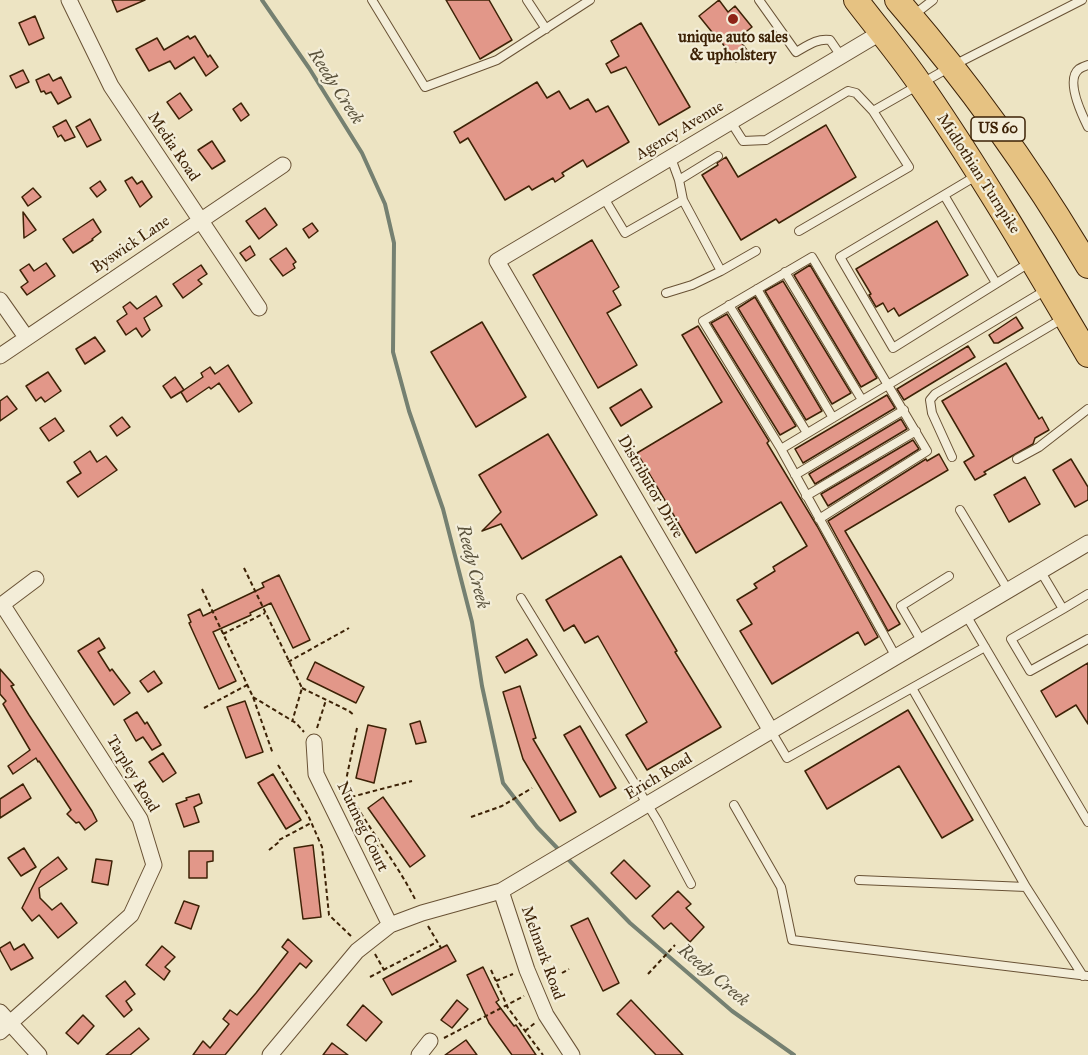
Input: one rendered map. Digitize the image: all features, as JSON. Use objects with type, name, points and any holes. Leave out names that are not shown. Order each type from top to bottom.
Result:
[{"type":"main road","name":"Midlothian Turnpike","points":[[856,0],[920,84],[980,174],[1088,355]]},
{"type":"main road","name":"US 60","points":[[904,9],[952,66],[1023,166],[1088,266]]},
{"type":"street","name":"Media Road","points":[[69,0],[111,87],[259,308]]},
{"type":"street","name":"Agency Avenue","points":[[497,261],[880,33]]},
{"type":"street","name":"Byswick Lane","points":[[0,356],[283,165]]},
{"type":"street","name":"Distributor Drive","points":[[497,261],[771,731]]},
{"type":"street","points":[[0,300],[27,338]]},
{"type":"street","name":"Erich Road","points":[[270,1055],[357,951],[390,925],[422,913],[501,891],[1088,543]]},
{"type":"street","points":[[1,605],[36,579]]},
{"type":"street","name":"Tarpley Road","points":[[1,605],[140,819],[154,865],[131,915],[3,1022]]},
{"type":"street","name":"Nutmeg Court","points":[[314,742],[316,774],[390,925]]},
{"type":"street","name":"Melmark Road","points":[[501,891],[527,970],[546,1016],[572,1055]]},
{"type":"street","points":[[3,1022],[39,1055]]},
{"type":"street","points":[[419,1055],[436,1040]]},
{"type":"lane","points":[[372,0],[425,87],[497,60],[590,0]]},
{"type":"lane","points":[[527,0],[546,29]]},
{"type":"lane","points":[[759,0],[796,52],[824,39],[830,40],[841,56]]},
{"type":"lane","points":[[904,9],[933,0]]},
{"type":"lane","points":[[873,111],[952,66],[1082,0]]},
{"type":"lane","points":[[1088,65],[1079,69],[1075,75],[1074,87],[1078,107],[1088,128]]},
{"type":"lane","points":[[731,122],[743,141],[766,140],[848,92],[856,93],[873,111],[909,167],[799,231]]},
{"type":"lane","points":[[680,180],[718,156]]},
{"type":"lane","points":[[670,158],[680,180],[683,200],[721,271]]},
{"type":"lane","points":[[980,174],[840,257],[893,348],[1032,260]]},
{"type":"lane","points":[[944,195],[996,283]]},
{"type":"lane","points":[[604,198],[625,233],[683,200]]},
{"type":"lane","points":[[666,293],[692,285],[756,251]]},
{"type":"lane","points":[[819,519],[927,451],[812,257],[703,321],[781,449],[806,496],[896,657]]},
{"type":"lane","points":[[785,272],[862,400]]},
{"type":"lane","points":[[757,289],[833,417]]},
{"type":"lane","points":[[781,449],[1049,289]]},
{"type":"lane","points":[[729,305],[807,433]]},
{"type":"lane","points":[[952,457],[932,412],[930,400],[935,394],[997,356],[1066,317]]},
{"type":"lane","points":[[1017,459],[1039,447],[1088,409]]},
{"type":"lane","points":[[795,475],[904,410]]},
{"type":"lane","points":[[806,496],[916,431]]},
{"type":"lane","points":[[960,510],[1008,590]]},
{"type":"lane","points":[[1041,572],[1063,609]]},
{"type":"lane","points":[[922,642],[901,606],[949,576]]},
{"type":"lane","points":[[1088,594],[1011,639],[1030,671],[1088,639]]},
{"type":"lane","points":[[521,598],[648,805],[691,884]]},
{"type":"lane","points":[[966,615],[1088,822]]},
{"type":"lane","points":[[771,731],[787,758],[985,648]]},
{"type":"lane","points":[[912,688],[1026,887],[1085,976]]},
{"type":"lane","points":[[734,805],[782,887],[792,940],[1085,976]]},
{"type":"lane","points":[[859,880],[1026,887]]},
{"type":"path","points":[[244,568],[302,688],[354,715]]},
{"type":"path","points":[[202,589],[253,697],[273,754]]},
{"type":"path","points":[[223,634],[265,614]]},
{"type":"path","points":[[288,662],[349,628]]},
{"type":"path","points":[[204,708],[247,685]]},
{"type":"path","points":[[253,697],[294,722],[302,688]]},
{"type":"path","points":[[321,715],[326,700]]},
{"type":"path","points":[[357,728],[345,785],[362,818],[403,874],[417,903]]},
{"type":"path","points":[[278,765],[322,847],[329,915],[354,939]]},
{"type":"path","points":[[351,797],[412,781]]},
{"type":"path","points":[[471,817],[502,806],[532,788]]},
{"type":"path","points":[[268,850],[279,840],[311,823]]},
{"type":"path","points":[[364,855],[381,844]]},
{"type":"path","points":[[427,923],[441,948]]},
{"type":"path","points":[[370,977],[437,942]]},
{"type":"path","points":[[648,974],[675,945]]},
{"type":"path","points":[[374,951],[384,970]]},
{"type":"path","points":[[562,973],[569,969]]},
{"type":"path","points":[[491,970],[507,1005],[543,1055]]},
{"type":"path","points":[[496,981],[514,974]]},
{"type":"path","points":[[436,1040],[524,996]]},
{"type":"path","points":[[525,1030],[538,1021]]},
{"type":"building","points":[[112,0],[145,0],[117,12]]},
{"type":"building","points":[[446,0],[489,0],[512,40],[480,59]]},
{"type":"building","points":[[719,0],[728,12],[735,6],[752,27],[738,38],[749,53],[736,62],[699,16]]},
{"type":"building","points":[[35,16],[44,38],[29,45],[19,23]]},
{"type":"building","points":[[641,23],[690,107],[659,125],[626,67],[611,73],[606,64],[619,56],[611,41]]},
{"type":"building","points":[[188,36],[190,39],[195,36],[208,57],[210,55],[218,67],[206,76],[194,57],[175,69],[170,61],[149,71],[136,49],[157,38],[164,50]]},
{"type":"building","points":[[23,70],[29,82],[16,88],[10,76]]},
{"type":"building","points":[[49,74],[53,81],[61,77],[71,97],[58,104],[51,92],[46,94],[44,91],[41,92],[36,80]]},
{"type":"building","points":[[537,82],[547,98],[559,91],[570,109],[588,99],[596,112],[608,106],[629,142],[587,167],[583,160],[562,173],[564,176],[555,182],[553,178],[532,190],[529,186],[505,200],[468,138],[460,143],[454,132]]},
{"type":"building","points":[[180,93],[192,110],[179,119],[167,102]]},
{"type":"building","points":[[241,103],[249,115],[241,121],[233,109]]},
{"type":"building","points":[[90,119],[101,140],[87,147],[76,127]]},
{"type":"building","points":[[66,120],[75,137],[65,141],[61,135],[58,137],[53,127]]},
{"type":"building","points":[[826,125],[856,177],[779,223],[776,219],[741,240],[702,175],[726,157],[738,177]]},
{"type":"building","points":[[212,141],[225,161],[212,169],[198,150]]},
{"type":"building","points":[[132,177],[137,184],[142,181],[152,197],[140,207],[125,181]]},
{"type":"building","points":[[100,181],[106,190],[97,197],[90,188]]},
{"type":"building","points":[[33,188],[41,197],[28,206],[22,197]]},
{"type":"building","points":[[265,208],[277,225],[259,239],[246,221]]},
{"type":"building","points":[[23,212],[36,230],[24,238]]},
{"type":"building","points":[[93,219],[101,232],[73,253],[63,239]]},
{"type":"building","points":[[937,221],[968,275],[899,316],[894,308],[888,312],[883,303],[876,307],[856,269]]},
{"type":"building","points":[[312,223],[318,231],[309,238],[303,229]]},
{"type":"building","points":[[592,240],[619,287],[613,291],[621,305],[607,313],[637,365],[598,388],[533,275]]},
{"type":"building","points":[[250,246],[255,255],[246,261],[240,253]]},
{"type":"building","points":[[286,248],[296,262],[293,264],[295,268],[283,276],[270,259]]},
{"type":"building","points":[[46,263],[55,276],[27,295],[21,287],[28,282],[20,270],[29,264],[34,271]]},
{"type":"building","points":[[201,265],[207,274],[198,280],[202,284],[183,298],[173,284]]},
{"type":"building","points":[[810,265],[877,378],[861,387],[794,275]]},
{"type":"building","points":[[783,281],[851,393],[832,404],[765,291]]},
{"type":"building","points":[[156,296],[162,306],[144,318],[150,330],[142,337],[136,328],[126,335],[117,321],[127,314],[123,307],[130,302],[137,309]]},
{"type":"building","points":[[755,297],[822,411],[806,420],[738,308]]},
{"type":"building","points":[[727,314],[796,426],[780,435],[711,323]]},
{"type":"building","points":[[1016,317],[1023,328],[998,343],[994,343],[989,335]]},
{"type":"building","points":[[482,322],[526,397],[476,427],[431,352]]},
{"type":"building","points":[[698,326],[769,441],[767,443],[817,526],[878,637],[865,645],[858,632],[772,684],[740,631],[752,624],[737,600],[757,588],[754,584],[775,571],[773,567],[807,546],[781,502],[696,553],[637,453],[722,402],[682,335]]},
{"type":"building","points":[[95,337],[105,351],[85,364],[76,349]]},
{"type":"building","points":[[968,346],[975,357],[904,400],[897,389]]},
{"type":"building","points":[[1006,363],[1039,419],[1042,417],[1049,430],[1035,438],[1033,444],[984,472],[986,474],[975,480],[964,462],[974,456],[942,401]]},
{"type":"building","points":[[228,365],[252,403],[239,412],[219,383],[187,402],[181,392],[203,377],[201,373],[210,367],[215,374]]},
{"type":"building","points":[[48,372],[61,391],[45,402],[41,397],[36,401],[26,386]]},
{"type":"building","points":[[175,377],[184,390],[171,398],[163,386]]},
{"type":"building","points":[[641,389],[652,407],[621,426],[610,408]]},
{"type":"building","points":[[887,395],[895,408],[803,463],[795,449]]},
{"type":"building","points":[[7,396],[17,409],[0,421],[0,401]]},
{"type":"building","points":[[122,417],[130,427],[117,436],[110,426]]},
{"type":"building","points":[[55,418],[64,431],[49,441],[40,428]]},
{"type":"building","points":[[901,419],[907,429],[815,484],[809,474]]},
{"type":"building","points":[[548,434],[597,515],[522,559],[501,524],[482,531],[501,512],[479,475]]},
{"type":"building","points":[[913,440],[919,449],[828,506],[821,494]]},
{"type":"building","points":[[90,451],[97,462],[106,456],[117,470],[78,497],[67,482],[81,473],[74,462]]},
{"type":"building","points":[[939,454],[948,470],[845,531],[900,624],[888,631],[828,521],[926,459],[927,461]]},
{"type":"building","points":[[1071,459],[1088,487],[1088,500],[1075,507],[1053,470]]},
{"type":"building","points":[[1025,477],[1040,504],[1009,522],[994,495]]},
{"type":"building","points":[[621,556],[677,651],[675,652],[721,727],[647,770],[626,735],[647,722],[598,636],[585,643],[574,625],[564,631],[546,600]]},
{"type":"building","points":[[279,575],[310,640],[293,648],[271,603],[213,632],[236,681],[219,689],[189,623],[191,622],[188,615],[200,609],[203,616],[264,587],[262,583]]},
{"type":"building","points":[[99,638],[105,648],[98,652],[110,671],[112,669],[130,693],[114,705],[78,651]]},
{"type":"building","points":[[527,639],[537,655],[505,673],[496,657]]},
{"type":"building","points":[[315,662],[364,687],[356,703],[307,679]]},
{"type":"building","points":[[1088,663],[1088,724],[1076,705],[1056,717],[1041,691]]},
{"type":"building","points":[[0,669],[14,685],[11,686],[92,811],[97,821],[85,830],[79,822],[76,823],[67,814],[71,810],[36,758],[13,774],[8,766],[30,750],[3,704],[6,701],[0,694]]},
{"type":"building","points":[[154,671],[162,683],[148,692],[140,681]]},
{"type":"building","points":[[520,686],[536,738],[533,739],[576,812],[560,821],[523,759],[503,692]]},
{"type":"building","points":[[245,701],[263,752],[246,758],[227,707]]},
{"type":"building","points":[[908,710],[973,820],[942,838],[899,766],[827,809],[805,771]]},
{"type":"building","points":[[137,712],[145,724],[147,722],[161,745],[152,750],[143,737],[136,741],[124,720]]},
{"type":"building","points":[[420,721],[426,742],[416,744],[410,724]]},
{"type":"building","points":[[368,725],[386,729],[374,783],[356,778]]},
{"type":"building","points":[[580,726],[616,788],[600,797],[564,735]]},
{"type":"building","points":[[163,753],[176,773],[163,782],[149,762]]},
{"type":"building","points":[[273,774],[301,820],[286,829],[258,783]]},
{"type":"building","points":[[23,784],[31,798],[0,818],[0,799]]},
{"type":"building","points":[[199,794],[202,803],[194,807],[199,822],[184,827],[176,804]]},
{"type":"building","points":[[383,797],[425,856],[410,867],[368,808]]},
{"type":"building","points":[[313,845],[321,917],[303,919],[294,848]]},
{"type":"building","points":[[24,848],[36,867],[21,876],[8,858]]},
{"type":"building","points":[[189,851],[213,851],[213,861],[207,862],[207,878],[189,878]]},
{"type":"building","points":[[58,857],[67,869],[39,888],[40,898],[52,910],[61,903],[77,923],[58,938],[39,915],[32,921],[22,908],[41,870]]},
{"type":"building","points":[[96,859],[112,861],[108,885],[92,882]]},
{"type":"building","points":[[624,860],[650,886],[636,899],[611,873]]},
{"type":"building","points":[[678,891],[691,904],[686,908],[704,927],[690,942],[671,923],[664,929],[652,916]]},
{"type":"building","points":[[184,901],[199,906],[191,929],[175,923]]},
{"type":"building","points":[[588,918],[619,983],[603,991],[571,926]]},
{"type":"building","points":[[288,939],[312,961],[306,968],[300,963],[225,1055],[193,1055],[203,1041],[210,1048],[229,1024],[223,1019],[230,1010],[237,1015],[256,993],[288,952],[282,947]]},
{"type":"building","points":[[10,942],[14,950],[24,944],[33,958],[11,970],[0,950]]},
{"type":"building","points":[[447,945],[456,961],[392,995],[383,979]]},
{"type":"building","points":[[162,946],[175,957],[165,967],[170,971],[164,980],[146,965]]},
{"type":"building","points":[[483,967],[499,1000],[496,1002],[514,1026],[516,1025],[536,1055],[512,1055],[489,1023],[467,975]]},
{"type":"building","points":[[125,981],[135,994],[126,1001],[132,1010],[124,1017],[106,996]]},
{"type":"building","points":[[457,1000],[468,1009],[452,1028],[441,1020]]},
{"type":"building","points":[[631,1000],[683,1055],[656,1055],[617,1014]]},
{"type":"building","points":[[363,1005],[382,1022],[366,1041],[347,1025]]},
{"type":"building","points":[[83,1015],[94,1026],[78,1044],[66,1033]]},
{"type":"building","points":[[139,1028],[149,1039],[130,1055],[106,1055]]},
{"type":"building","points":[[466,1040],[477,1055],[445,1055]]},
{"type":"building","points":[[332,1043],[348,1055],[323,1055]]},
{"type":"waterway","name":"Reedy Creek","points":[[262,0],[309,68],[362,153],[385,204],[394,243],[393,352],[409,411],[443,509],[472,622],[482,686],[503,783],[537,827],[561,852]]},
{"type":"waterway","name":"Reedy Creek","points":[[566,857],[630,923],[732,1011],[794,1055]]},
{"type":"place","name":"unique auto sales & upholstery","points":[[733,19]]}]
